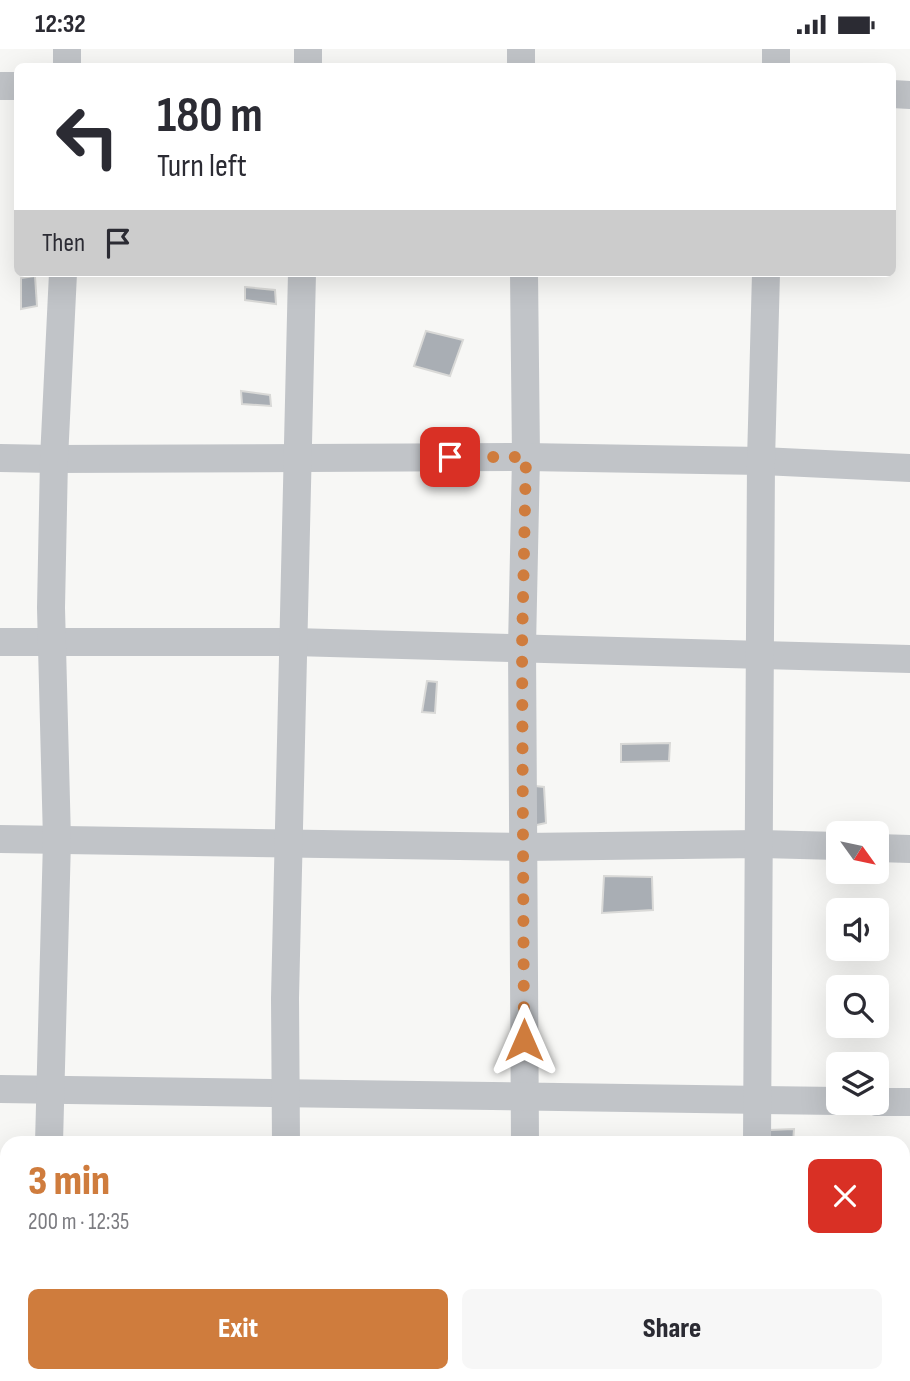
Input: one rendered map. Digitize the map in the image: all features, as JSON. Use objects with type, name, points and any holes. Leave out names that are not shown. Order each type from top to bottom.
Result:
[{"type":"street","points":[[49,1136],[57,840],[52,643],[54,459],[63,277]]},
{"type":"street","points":[[286,1136],[289,844],[302,277]]},
{"type":"street","points":[[524,277],[526,457],[522,647],[525,1136]]},
{"type":"street","points":[[757,1136],[761,461],[766,277]]},
{"type":"street","points":[[0,457],[526,457],[761,461],[910,468]]},
{"type":"street","points":[[0,642],[294,642],[910,659]]},
{"type":"street","points":[[0,839],[524,847],[826,846]]},
{"type":"street","points":[[889,848],[910,849]]},
{"type":"street","points":[[0,1089],[826,1101]]},
{"type":"street","points":[[889,1102],[910,1102]]},
{"type":"building","points":[[35,277],[37,306],[21,309],[21,278]]},
{"type":"building","points":[[245,287],[275,290],[276,304],[245,300]]},
{"type":"building","points":[[426,331],[463,340],[450,376],[414,366]]},
{"type":"building","points":[[241,391],[270,395],[271,406],[242,404]]},
{"type":"building","points":[[427,681],[437,682],[435,713],[422,712]]},
{"type":"building","points":[[670,743],[669,761],[621,762],[621,744]]},
{"type":"building","points":[[535,786],[544,787],[546,823],[532,826]]},
{"type":"building","points":[[604,876],[652,877],[653,910],[602,913]]},
{"type":"building","points":[[794,1129],[794,1136],[769,1136],[769,1130]]},
{"type":"route","points":[[450,457],[526,457],[522,647],[524,1040]]}]
